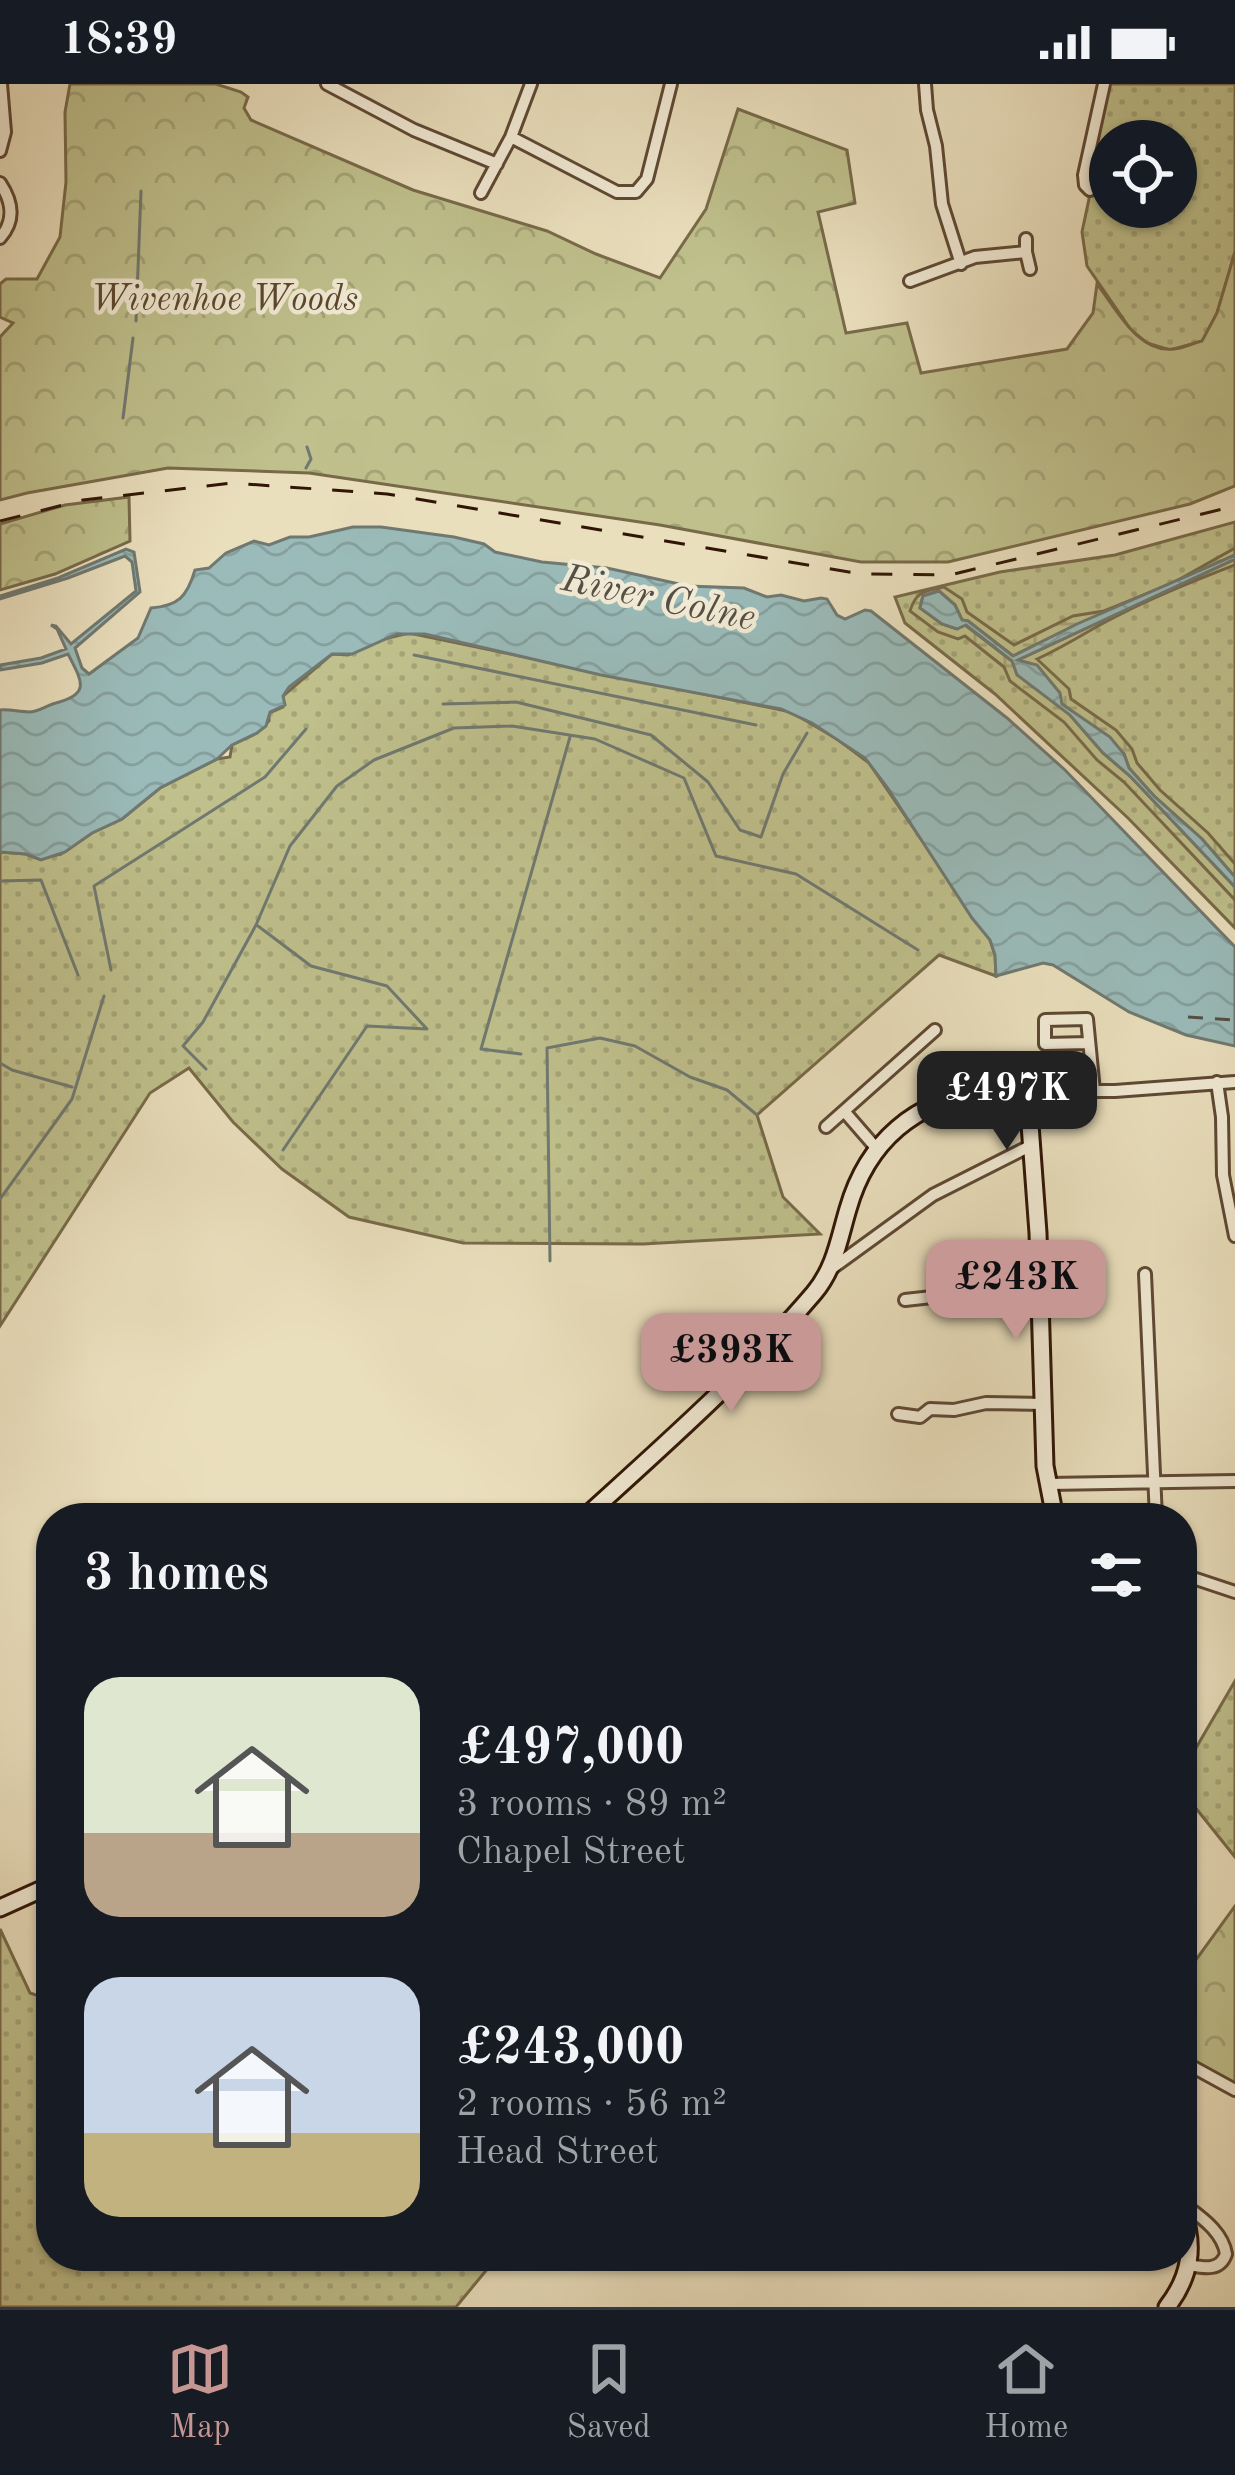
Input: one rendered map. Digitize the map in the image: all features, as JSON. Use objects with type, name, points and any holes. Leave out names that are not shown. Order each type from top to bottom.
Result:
[{"type":"street","points":[[0,152],[5,132],[2,84]]},
{"type":"street","points":[[328,84],[414,130],[497,164]]},
{"type":"street","points":[[481,194],[511,137],[531,84]]},
{"type":"street","points":[[511,137],[616,192],[635,192],[647,179],[671,84]]},
{"type":"street","points":[[925,84],[942,203],[962,264]]},
{"type":"street","points":[[1096,120],[1104,84]]},
{"type":"street","points":[[1089,152],[1084,175],[1089,189]]},
{"type":"street","points":[[0,183],[12,206],[8,230],[0,238]]},
{"type":"street","points":[[910,281],[975,257],[1026,246],[1030,268]]},
{"type":"street","points":[[1088,1043],[1045,1044],[1045,1020],[1087,1019],[1094,1091]]},
{"type":"street","points":[[826,1127],[935,1030]]},
{"type":"street","points":[[1217,1082],[1222,1175],[1235,1236]]},
{"type":"street","points":[[1026,1101],[1042,1093],[1235,1082]]},
{"type":"street","points":[[600,1503],[753,1358],[817,1290],[831,1269],[864,1164],[877,1149],[916,1115],[961,1096],[1000,1090],[1026,1101],[1032,1145],[1052,1503]]},
{"type":"street","points":[[844,1111],[877,1149]]},
{"type":"street","points":[[831,1269],[933,1195],[1032,1145]]},
{"type":"street","points":[[1145,1274],[1156,1503]]},
{"type":"street","points":[[905,1300],[1040,1285]]},
{"type":"street","points":[[898,1414],[920,1417],[930,1409],[954,1411],[986,1403],[1044,1404]]},
{"type":"street","points":[[1048,1484],[1235,1481]]},
{"type":"street","points":[[1197,1579],[1235,1592]]},
{"type":"street","points":[[0,1908],[36,1892]]},
{"type":"street","points":[[1197,2068],[1235,2090]]},
{"type":"street","points":[[1197,2215],[1217,2233],[1226,2254],[1213,2268],[1197,2266]]},
{"type":"street","points":[[1167,2307],[1188,2271]]},
{"type":"green space","name":"Wivenhoe Woods","points":[[70,84],[216,84],[241,92],[248,97],[244,108],[251,120],[413,190],[547,231],[660,278],[706,209],[738,109],[847,150],[855,203],[818,212],[846,333],[907,323],[921,373],[1067,349],[1093,313],[1097,284],[1129,327],[1149,344],[1174,349],[1202,341],[1217,313],[1235,252],[1235,486],[1190,504],[948,562],[861,562],[660,525],[309,473],[168,468],[0,500],[0,337],[13,323],[0,317],[0,284],[6,279],[37,279],[60,237]]},
{"type":"green space","points":[[1109,84],[1235,84],[1235,252],[1217,313],[1203,341],[1170,350],[1147,343],[1131,330],[1087,266],[1082,232],[1089,199],[1089,228],[1197,228],[1197,120],[1101,120]]},
{"type":"green space","points":[[129,497],[130,541],[55,574],[0,590],[0,524],[65,505]]},
{"type":"green space","points":[[1235,522],[1235,928],[1128,818],[995,694],[905,623],[895,597],[1000,572],[1115,555]]},
{"type":"green space","points":[[1235,548],[1235,555],[1175,582]]},
{"type":"green space","points":[[1235,559],[1235,565],[1135,607],[1037,659],[1069,689],[1071,699],[1116,730],[1160,790],[1235,864],[1235,877],[1154,796],[1129,768],[1124,754],[1016,661]]},
{"type":"green space","points":[[944,587],[962,599],[967,612],[1014,645],[1073,616],[1104,611],[1163,587],[1013,656],[962,620],[955,605],[939,591],[923,596],[920,608],[942,624],[957,629],[965,625],[1012,661],[1235,887],[1235,900],[1064,722],[1010,681],[1004,667],[965,636],[958,639],[938,632],[910,611],[922,593]]},
{"type":"green space","points":[[409,633],[791,712],[869,763],[990,940],[996,976],[939,955],[757,1115],[783,1197],[820,1234],[643,1244],[463,1243],[349,1217],[282,1169],[233,1122],[189,1068],[150,1093],[0,1326],[0,852],[39,859],[61,854],[122,819],[160,788],[230,757],[232,745],[257,733],[269,721],[269,713],[283,707],[283,696],[332,654],[348,655]]},
{"type":"green space","points":[[1235,1681],[1235,1857],[1197,1810],[1197,1746]]},
{"type":"green space","points":[[1235,1906],[1235,2085],[1197,2063],[1197,1958]]},
{"type":"green space","points":[[0,1929],[30,1993],[36,1995],[36,2271],[486,2271],[456,2307],[0,2307]]},
{"type":"water","name":"River Colne","points":[[353,527],[454,537],[542,562],[607,568],[688,586],[744,588],[767,597],[804,601],[827,599],[845,619],[871,611],[1065,770],[1235,947],[1235,1046],[1186,1035],[1129,1012],[1053,965],[1043,963],[996,976],[990,940],[887,787],[865,758],[812,723],[781,709],[601,675],[425,634],[397,634],[352,654],[332,654],[289,687],[283,696],[285,705],[270,712],[266,726],[257,733],[160,788],[122,819],[65,852],[41,860],[0,852],[0,710],[36,711],[75,695],[80,685],[68,654],[0,670],[0,665],[66,649],[51,625],[56,626],[71,644],[136,591],[132,562],[125,556],[0,596],[126,549],[134,552],[140,592],[75,648],[89,674],[138,638],[151,608],[180,598],[195,570],[209,568],[226,553],[254,541],[269,545]]},
{"type":"water","points":[[1235,555],[1235,559],[1018,660],[1037,665],[1060,693],[1062,704],[1110,737],[1154,796],[1235,877],[1235,887],[1070,715],[1017,675],[1012,661],[966,625],[957,629],[942,624],[920,608],[923,596],[939,591],[955,605],[962,620],[1013,656]]},
{"type":"waterway","points":[[136,321],[141,191]]},
{"type":"waterway","points":[[123,418],[133,338]]},
{"type":"waterway","points":[[306,468],[311,459],[307,447]]},
{"type":"waterway","points":[[414,655],[756,725]]},
{"type":"waterway","points":[[443,704],[516,702],[651,735],[708,782],[740,830],[761,837],[783,774],[807,733]]},
{"type":"waterway","points":[[206,1069],[183,1046],[203,1022],[256,925],[290,846],[337,786],[374,760],[454,728],[512,726],[595,739],[684,778],[716,856],[796,874],[918,950]]},
{"type":"waterway","points":[[111,970],[94,886],[265,777],[306,729]]},
{"type":"waterway","points":[[521,1054],[481,1049],[570,737]]},
{"type":"waterway","points":[[0,881],[41,880],[78,975]]},
{"type":"waterway","points":[[258,926],[311,966],[387,986],[427,1029],[367,1026],[283,1150]]},
{"type":"waterway","points":[[0,1199],[72,1099],[104,996]]},
{"type":"waterway","points":[[550,1261],[547,1048],[600,1038],[635,1046],[690,1077],[727,1090],[757,1115]]},
{"type":"waterway","points":[[0,1063],[72,1087]]},
{"type":"ferry route","points":[[1188,1017],[1235,1020]]},
{"type":"railway","points":[[0,521],[83,500],[232,483],[387,494],[861,574],[950,575],[1235,506]]}]
